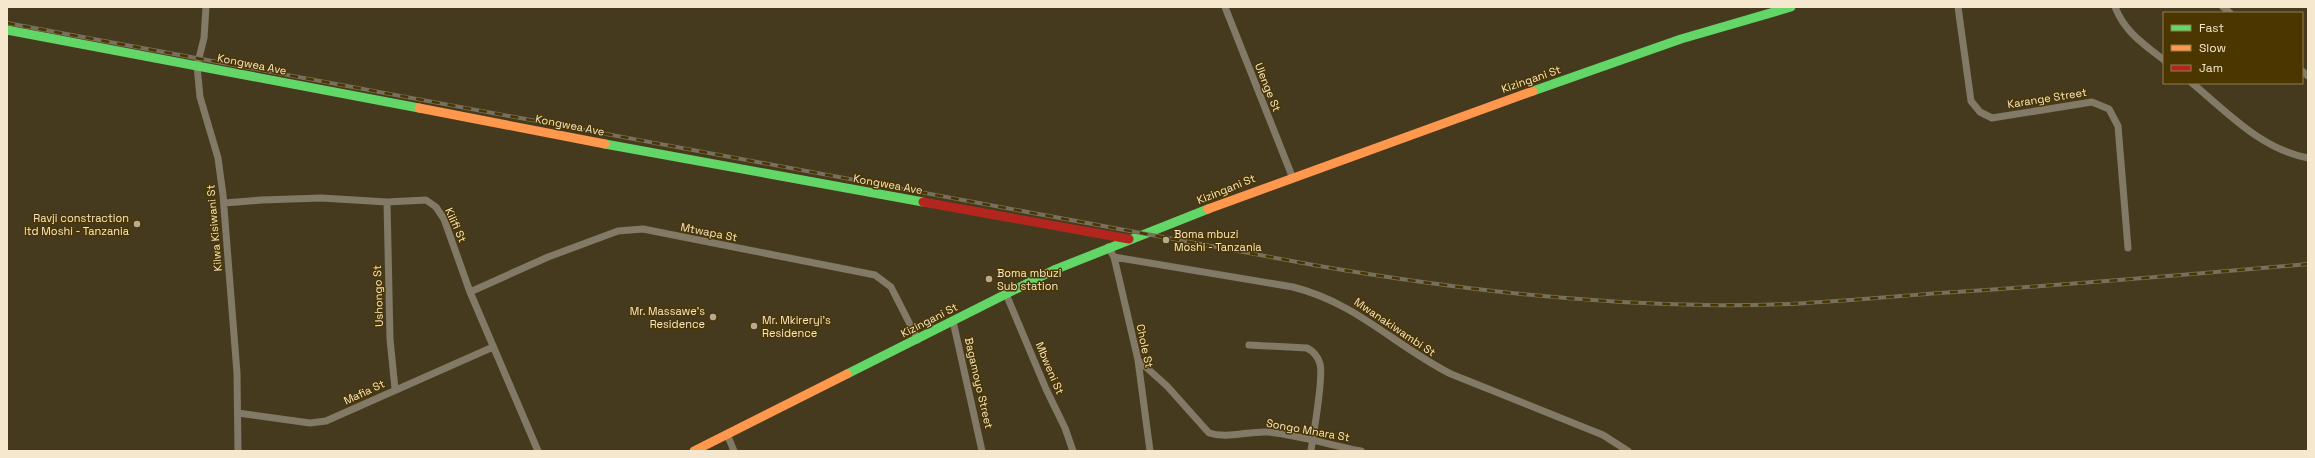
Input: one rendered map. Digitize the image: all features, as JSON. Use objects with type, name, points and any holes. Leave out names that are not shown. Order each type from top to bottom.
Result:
[{"type":"street","name":"Kilwa Kisiwani St","points":[[206,7],[204,38],[197,66],[200,97],[218,158],[224,203],[237,373],[238,451]]},
{"type":"street","name":"Ulenge St","points":[[1225,7],[1292,176]]},
{"type":"street","name":"Kizingani St","points":[[694,451],[918,340],[1054,270],[1108,247],[1292,176],[1608,65],[1748,18],[1791,7]]},
{"type":"street","name":"Karange Street","points":[[1958,7],[1971,101],[1980,112],[1992,118],[2092,102],[2109,109],[2118,126],[2128,248]]},
{"type":"street","points":[[2116,7],[2123,24],[2132,36],[2163,59]]},
{"type":"street","name":"Kongwea Ave","points":[[7,30],[732,168],[1129,239]]},
{"type":"street","points":[[2193,84],[2265,143],[2289,154],[2308,158]]},
{"type":"street","name":"Kilifi St","points":[[224,203],[321,198],[387,202],[426,200],[436,207],[444,219],[470,292],[538,451]]},
{"type":"street","name":"Ushongo St","points":[[387,202],[390,339],[395,389]]},
{"type":"street","name":"Mtwapa St","points":[[470,292],[548,257],[618,231],[643,229],[875,275],[891,287],[918,340]]},
{"type":"street","name":"Chole St","points":[[1108,247],[1114,257],[1138,360],[1150,451]]},
{"type":"street","name":"Mwanakiwambi St","points":[[1114,257],[1294,287],[1318,293],[1378,326],[1431,365],[1603,435],[1628,451]]},
{"type":"street","name":"Mbweni St","points":[[1006,294],[1046,389],[1065,428],[1072,451]]},
{"type":"street","name":"Bagamoyo Street","points":[[953,321],[982,451]]},
{"type":"street","points":[[1249,345],[1307,348],[1313,351],[1316,356],[1321,372],[1310,451]]},
{"type":"street","name":"Mafia St","points":[[238,413],[310,423],[326,421],[395,389],[493,347]]},
{"type":"street","name":"Songo Mnara St","points":[[1138,360],[1167,386],[1209,433],[1224,436],[1243,432],[1268,432],[1361,451]]},
{"type":"street","points":[[727,434],[734,451]]},
{"type":"railway","points":[[7,23],[1319,266],[1416,281],[1512,293],[1560,298],[1657,304],[1764,305],[2078,283],[2308,264]]},
{"type":"traffic: fast","points":[[1533,91],[1681,39],[1791,7]]},
{"type":"traffic: fast","points":[[7,30],[419,108]]},
{"type":"traffic: fast","points":[[605,144],[923,202]]},
{"type":"traffic: fast","points":[[847,374],[1054,270],[1208,209]]},
{"type":"traffic: slow","points":[[1208,209],[1533,91]]},
{"type":"traffic: slow","points":[[419,108],[605,144]]},
{"type":"traffic: slow","points":[[694,451],[847,374]]},
{"type":"traffic: jam","points":[[923,202],[1129,239]]},
{"type":"place","name":"Ravji constraction ltd Moshi - Tanzania","points":[[137,224]]},
{"type":"place","name":"Boma mbuzi Moshi - Tanzania","points":[[1166,240]]},
{"type":"place","name":"Boma mbuzi Sub station","points":[[989,279]]},
{"type":"place","name":"Mr. Massawe's Residence","points":[[713,317]]},
{"type":"place","name":"Mr. Mkireryi's Residence","points":[[754,326]]}]
